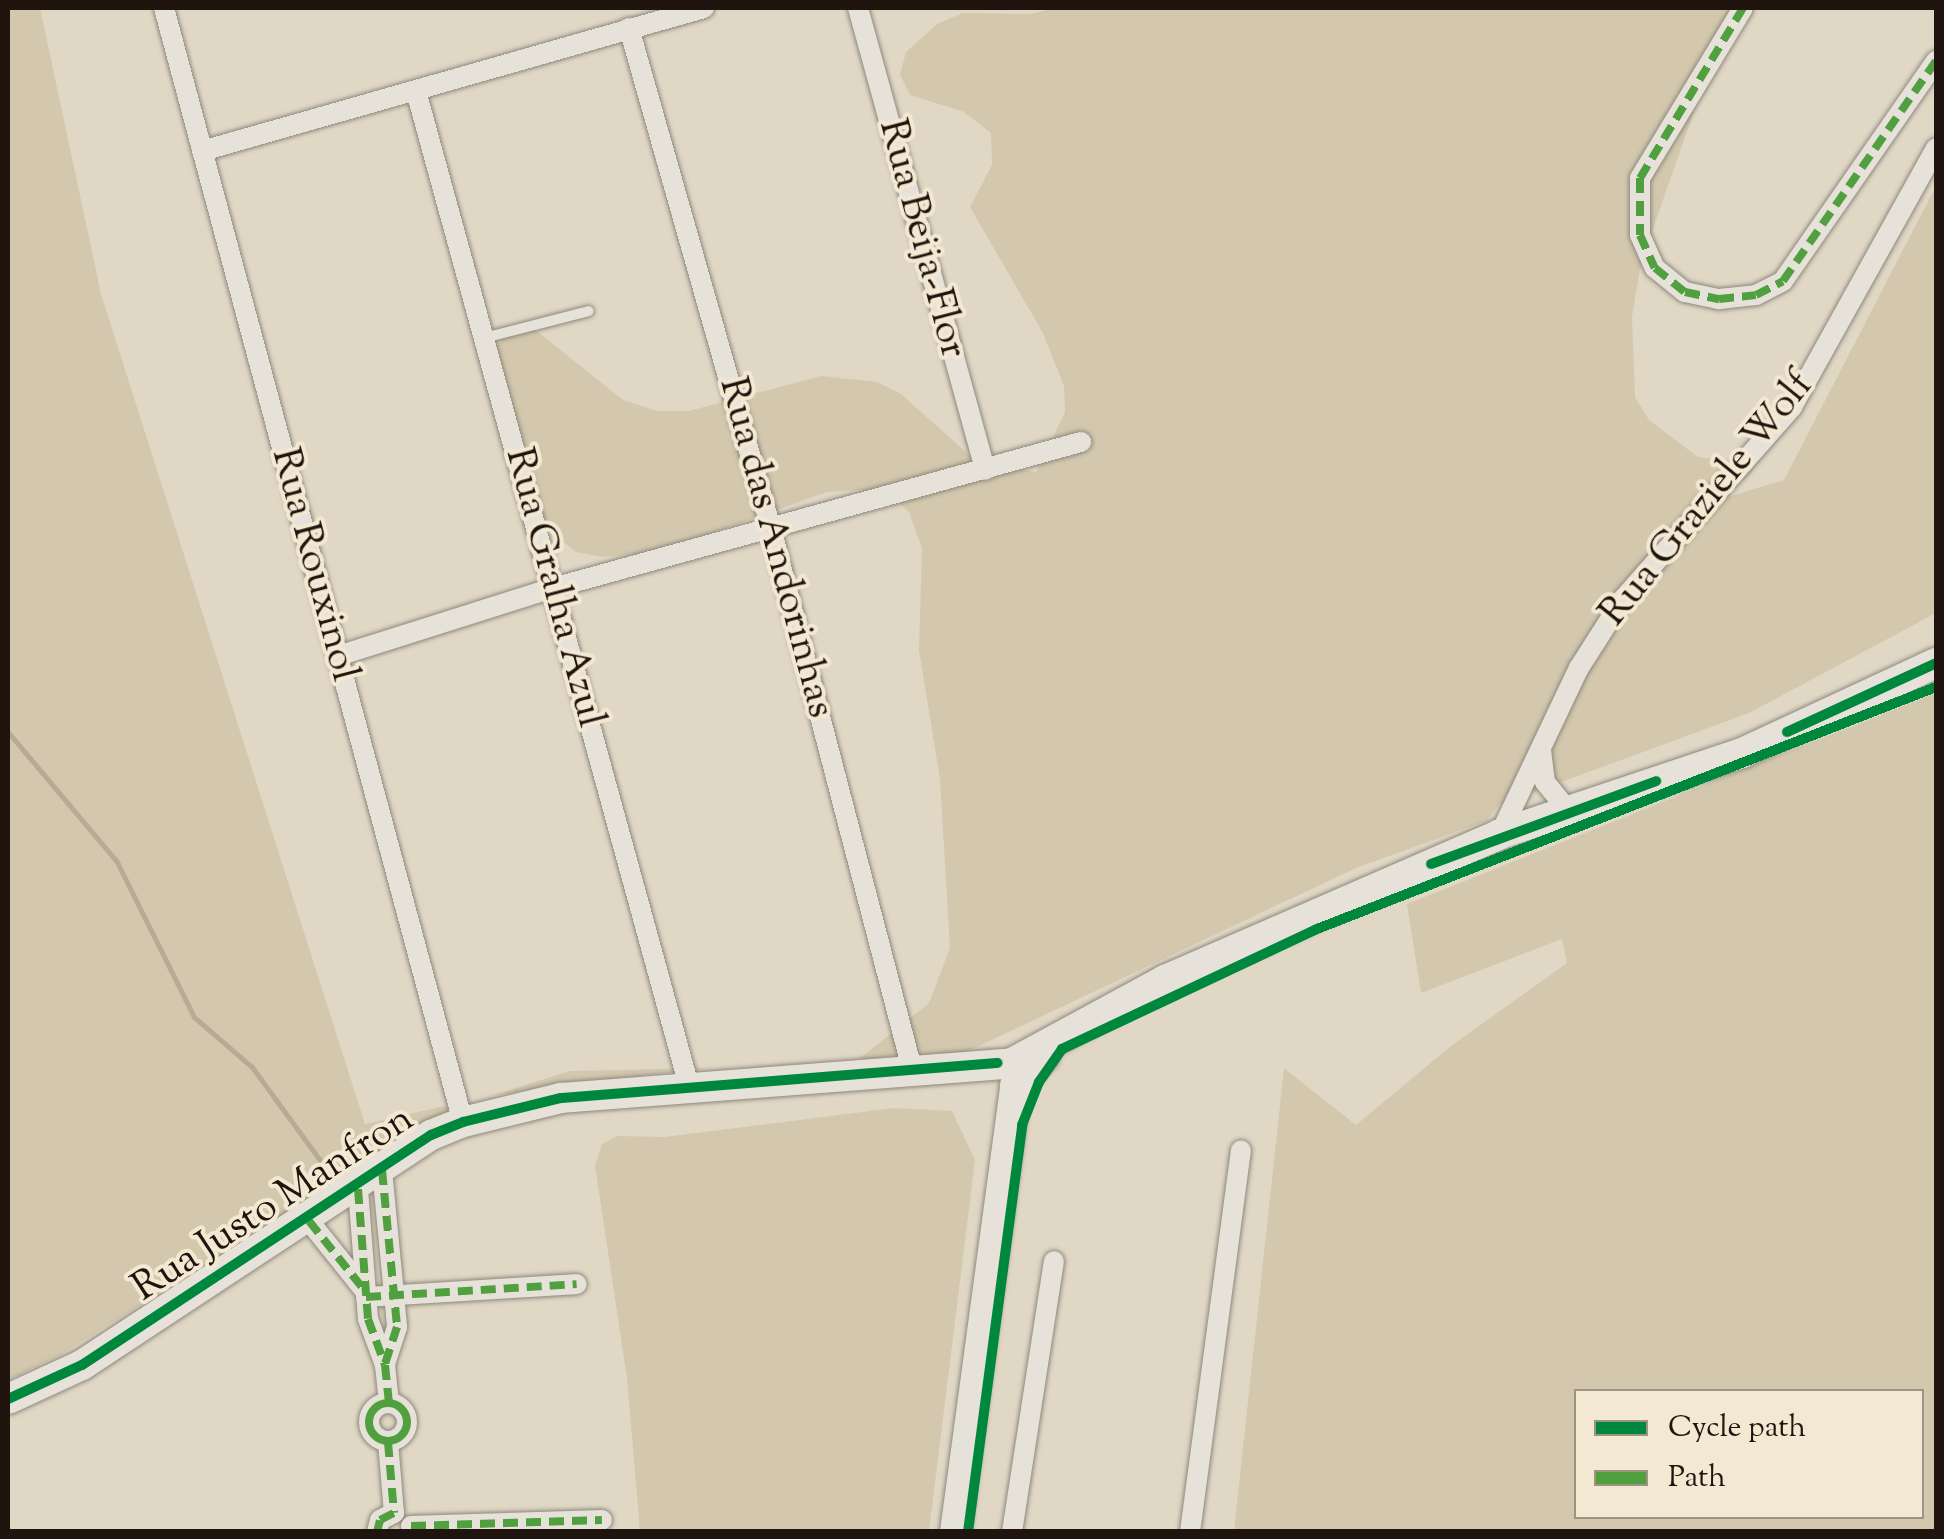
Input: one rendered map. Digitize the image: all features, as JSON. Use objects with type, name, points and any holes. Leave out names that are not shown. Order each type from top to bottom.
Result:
[{"type":"main road","points":[[955,1532],[1000,1198],[1006,1077],[1078,1027],[1165,980],[1500,834],[1742,752],[1936,662]]},
{"type":"main road","name":"Rua Justo Manfron","points":[[8,1399],[82,1365],[463,1122],[561,1098],[689,1086],[912,1069],[1006,1077]]},
{"type":"street","name":"Rua Rouxinol","points":[[164,8],[463,1122]]},
{"type":"street","points":[[202,151],[704,8]]},
{"type":"street","name":"Rua Beija-Flor","points":[[858,8],[985,470]]},
{"type":"street","points":[[1743,8],[1640,178],[1640,235],[1654,268],[1684,292],[1719,299],[1756,295],[1783,281],[1936,61]]},
{"type":"street","name":"Rua das Andorinhas","points":[[628,28],[772,532],[912,1069]]},
{"type":"street","name":"Rua Gralha Azul","points":[[416,91],[689,1086]]},
{"type":"street","name":"Rua Graziele Wolf","points":[[1500,834],[1579,668],[1623,599],[1792,407],[1936,148]]},
{"type":"street","points":[[338,656],[552,588],[772,532],[1081,442]]},
{"type":"street","points":[[1540,748],[1545,782],[1568,810]]},
{"type":"street","points":[[1190,1532],[1241,1150]]},
{"type":"street","points":[[370,1180],[366,1294],[372,1338],[386,1365],[388,1402],[404,1410],[408,1422],[404,1434],[388,1442],[394,1513],[412,1529],[602,1520]]},
{"type":"street","points":[[370,1180],[396,1295],[396,1340],[386,1365]]},
{"type":"street","points":[[309,1220],[366,1294]]},
{"type":"street","points":[[1012,1532],[1054,1261]]},
{"type":"street","points":[[366,1294],[577,1284]]},
{"type":"street","points":[[377,1532],[384,1516],[394,1513]]},
{"type":"lane","points":[[484,338],[589,311]]},
{"type":"shaded area","points":[[8,8],[40,8],[101,294],[365,1124],[462,1102],[62,1354],[8,1380]]},
{"type":"shaded area","points":[[1055,8],[1730,8],[1641,263],[1632,317],[1635,397],[1649,420],[1698,457],[1740,462],[1767,451],[1747,478],[1699,506],[1784,480],[1936,186],[1936,613],[1749,713],[1499,805],[1486,821],[1356,868],[964,1053],[859,1059],[929,1003],[950,948],[940,779],[919,650],[922,548],[909,512],[892,497],[861,490],[827,492],[659,552],[603,557],[576,552],[547,528],[535,500],[495,369],[498,344],[512,327],[533,328],[623,400],[657,411],[689,411],[821,376],[877,382],[901,394],[977,462],[1036,472],[1065,412],[1064,386],[1043,333],[970,207],[992,165],[991,133],[964,112],[910,95],[900,75],[906,52],[937,24],[963,13],[1031,14]]},
{"type":"shaded area","points":[[1936,693],[1936,1531],[1234,1531],[1284,1068],[1356,1125],[1451,1046],[1567,963],[1562,939],[1421,993],[1407,904]]},
{"type":"shaded area","points":[[709,1068],[686,1070],[494,1095],[570,1071]]},
{"type":"shaded area","points":[[894,1108],[952,1111],[975,1160],[929,1531],[640,1531],[627,1378],[595,1166],[602,1144],[617,1136],[664,1137]]},
{"type":"waterway","points":[[8,732],[117,862],[194,1017],[252,1067],[335,1181]]},
{"type":"marked path","points":[[1743,8],[1640,178],[1640,235],[1655,268],[1685,292],[1719,299],[1756,295],[1783,281],[1936,61]]},
{"type":"marked path","points":[[382,1170],[397,1327],[385,1365]]},
{"type":"marked path","points":[[358,1189],[368,1319],[385,1365],[389,1402]]},
{"type":"marked path","points":[[309,1221],[365,1291]]},
{"type":"marked path","points":[[366,1297],[577,1284]]},
{"type":"marked path","points":[[388,1403],[402,1408],[407,1422],[402,1436],[388,1441],[374,1436],[369,1422],[374,1408],[388,1403]]},
{"type":"marked path","points":[[388,1442],[394,1513]]},
{"type":"marked path","points":[[377,1532],[380,1520],[394,1513]]},
{"type":"marked path","points":[[411,1526],[602,1520]]},
{"type":"cycle path","points":[[1787,732],[1936,663]]},
{"type":"cycle path","points":[[968,1532],[1022,1125],[1039,1082],[1062,1049],[1317,929],[1936,687]]},
{"type":"cycle path","points":[[1431,864],[1656,781]]},
{"type":"cycle path","points":[[8,1399],[82,1365],[431,1135],[463,1122],[561,1098],[998,1063]]}]
